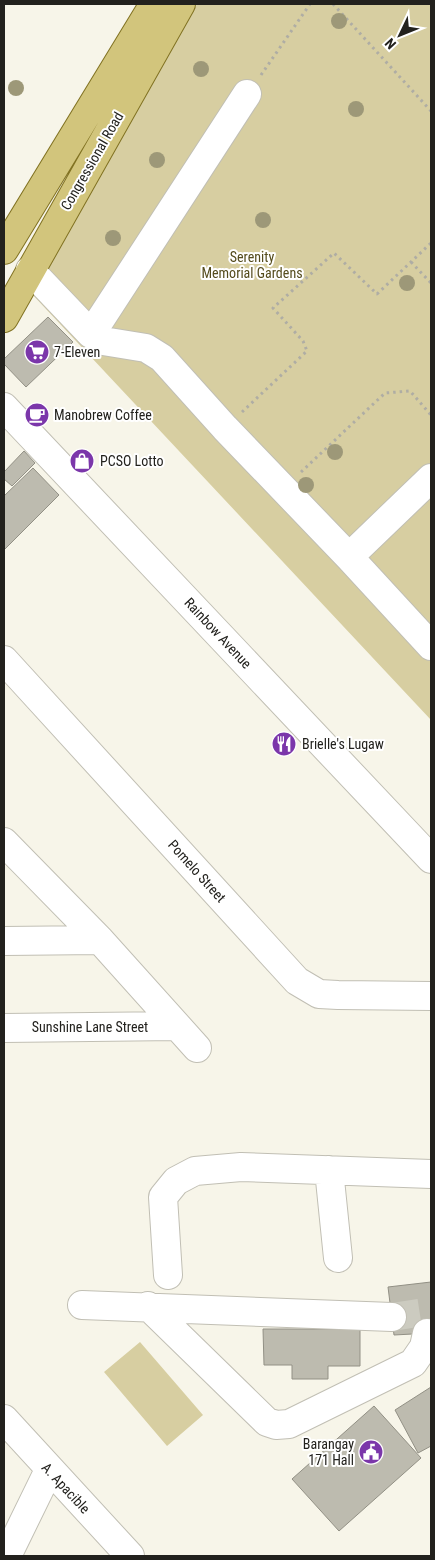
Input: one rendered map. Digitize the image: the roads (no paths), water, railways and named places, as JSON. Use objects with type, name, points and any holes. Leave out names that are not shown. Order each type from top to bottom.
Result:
[{"type":"main road","name":"Congressional Road","points":[[4,250],[154,4]]},
{"type":"main road","name":"Congressional Road","points":[[4,318],[181,4]]},
{"type":"street","points":[[91,334],[248,94]]},
{"type":"street","points":[[30,270],[91,334],[103,341],[146,348],[162,358],[225,428],[349,557],[431,646]]},
{"type":"street","name":"Rainbow Avenue","points":[[4,407],[431,858]]},
{"type":"street","points":[[349,557],[431,478]]},
{"type":"street","name":"Pomelo Street","points":[[4,660],[297,981],[319,994],[338,996],[431,996]]},
{"type":"street","points":[[4,842],[100,940],[197,1048]]},
{"type":"street","points":[[4,941],[100,940]]},
{"type":"street","name":"Sunshine Lane Street","points":[[4,1028],[177,1026]]},
{"type":"street","points":[[168,1275],[162,1197],[176,1180],[195,1171],[241,1167],[431,1174]]},
{"type":"street","points":[[329,1170],[338,1258]]},
{"type":"street","points":[[82,1305],[392,1316]]},
{"type":"street","points":[[148,1306],[266,1422],[276,1425],[289,1424],[413,1363],[424,1347],[427,1333]]},
{"type":"street","name":"A. Apacible","points":[[4,1420],[130,1556]]},
{"type":"street","points":[[7,1556],[50,1470]]},
{"type":"tunnel","points":[[392,1317],[431,1311]]},
{"type":"place","name":"7-Eleven","points":[[37,352]]},
{"type":"place","name":"Manobrew Coffee","points":[[37,415]]},
{"type":"place","name":"PCSO Lotto","points":[[82,461]]},
{"type":"place","name":"Brielle's Lugaw","points":[[284,744]]},
{"type":"place","name":"Barangay 171 Hall","points":[[371,1452]]},
{"type":"park label","name":"Serenity Memorial Gardens","points":[[252,266]]}]
